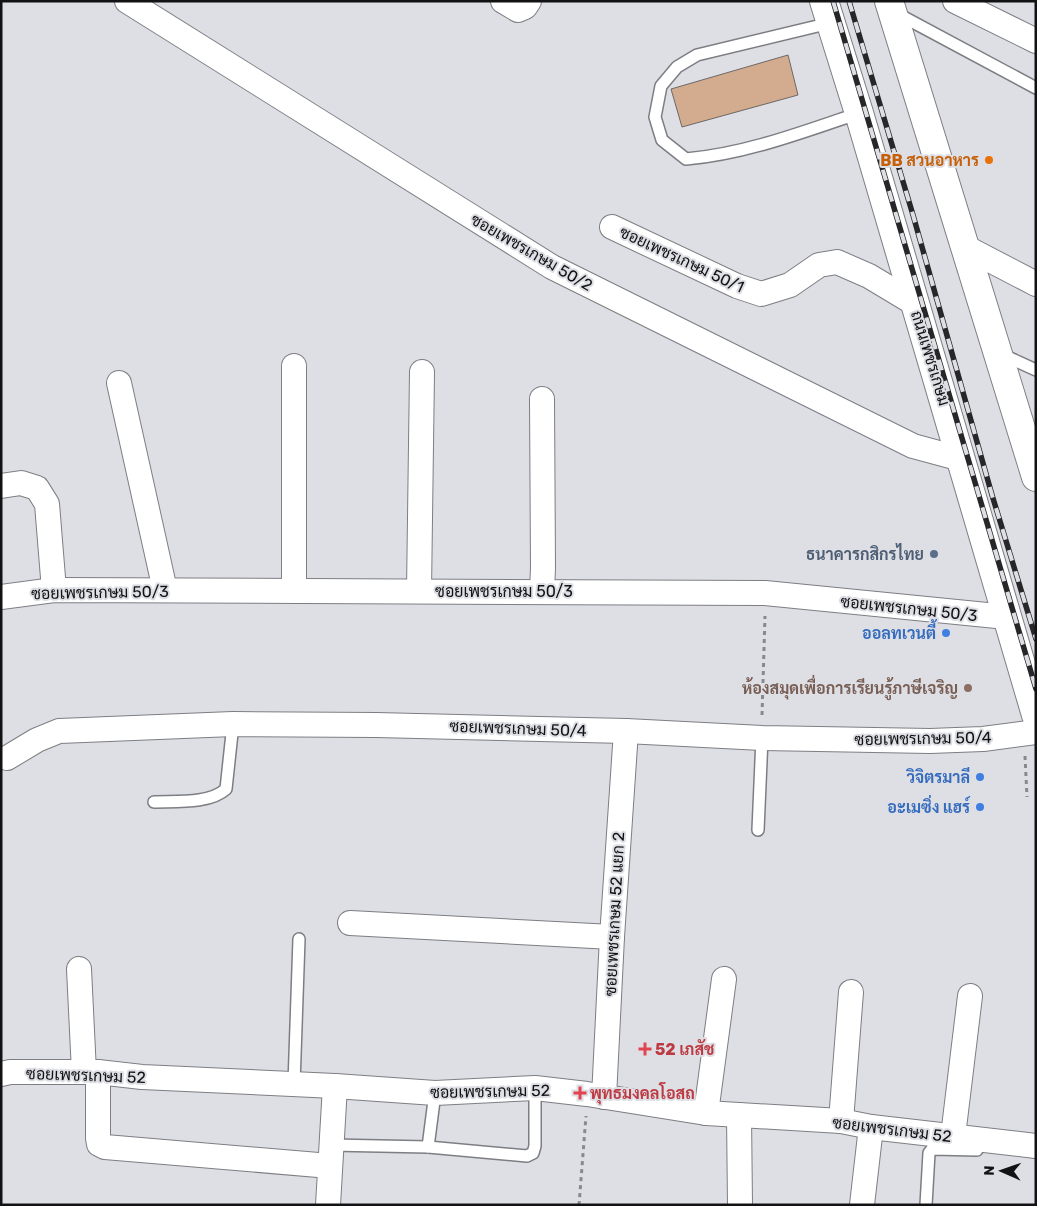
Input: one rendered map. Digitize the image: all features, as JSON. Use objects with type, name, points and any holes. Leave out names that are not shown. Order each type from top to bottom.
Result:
[{"type":"main road","points":[[890,6],[1033,462]]},
{"type":"main road","name":"ถนนเพชรเกษม","points":[[827,12],[859,113],[1036,715]]},
{"type":"street","name":"ซอยเพชรเกษม 50/2","points":[[127,1],[552,267],[913,446],[961,459]]},
{"type":"street","points":[[502,1],[518,10],[525,7],[529,1]]},
{"type":"street","points":[[955,1],[1036,41]]},
{"type":"street","name":"ซอยเพชรเกษม 50/1","points":[[612,227],[737,286],[761,294],[790,285],[819,265],[837,262],[869,276],[914,303]]},
{"type":"street","points":[[965,247],[1036,284]]},
{"type":"street","points":[[294,366],[294,591]]},
{"type":"street","points":[[419,591],[422,372]]},
{"type":"street","points":[[119,383],[165,590]]},
{"type":"street","points":[[542,399],[544,568],[542,591]]},
{"type":"street","points":[[1,486],[20,483],[37,488],[47,504],[54,590]]},
{"type":"street","name":"ซอยเพชรเกษม 50/3","points":[[1,597],[54,590],[765,593],[1007,617]]},
{"type":"street","name":"ซอยเพชรเกษม 50/4","points":[[7,758],[37,740],[59,731],[233,724],[376,725],[626,731],[762,738],[930,741],[983,740],[1036,732]]},
{"type":"street","name":"ซอยเพชรเกษม 52 แยก 2","points":[[596,1095],[612,937],[626,731]]},
{"type":"street","points":[[350,923],[612,937]]},
{"type":"street","points":[[79,969],[99,1144],[105,1147],[330,1155]]},
{"type":"street","points":[[706,1114],[724,979]]},
{"type":"street","points":[[841,1121],[852,992]]},
{"type":"street","points":[[952,1136],[970,996]]},
{"type":"street","name":"ซอยเพชรเกษม 52","points":[[1,1074],[10,1072],[91,1072],[142,1077],[335,1086],[435,1093],[535,1088],[596,1095],[706,1114],[841,1121],[871,1127],[952,1136],[1026,1149]]},
{"type":"street","points":[[328,1205],[335,1086]]},
{"type":"street","points":[[739,1115],[740,1205]]},
{"type":"street","points":[[862,1205],[871,1127]]},
{"type":"lane","points":[[890,6],[1036,88]]},
{"type":"lane","points":[[827,12],[697,55],[677,67],[660,86],[655,117],[662,140],[686,159],[711,157],[801,133],[859,113]]},
{"type":"lane","points":[[997,352],[1036,370]]},
{"type":"lane","points":[[154,802],[203,799],[219,796],[226,789],[233,724]]},
{"type":"lane","points":[[758,830],[762,738]]},
{"type":"lane","points":[[294,1084],[299,939]]},
{"type":"lane","points":[[330,1155],[428,1147],[527,1156],[533,1153],[535,1146],[535,1088]]},
{"type":"lane","points":[[428,1147],[435,1093]]},
{"type":"lane","points":[[926,1205],[930,1153],[932,1149],[1026,1149]]},
{"type":"path","points":[[762,738],[765,593]]},
{"type":"path","points":[[1024,755],[1027,797]]},
{"type":"path","points":[[579,1205],[596,1095]]},
{"type":"building","points":[[788,55],[798,95],[682,127],[671,89]]},
{"type":"railway","points":[[833,1],[1036,689]]},
{"type":"railway","points":[[849,1],[913,215],[992,495],[1036,639]]},
{"type":"place","name":"BB สวนอาหาร","points":[[989,160]]},
{"type":"place","name":"ธนาคารกสิกรไทย","points":[[934,554]]},
{"type":"place","name":"ออลทเวนตี้","points":[[946,633]]},
{"type":"place","name":"ห้องสมุดเพื่อการเรียนรู้ภาษีเจริญ","points":[[968,688]]},
{"type":"place","name":"วิจิตรมาลี","points":[[980,777]]},
{"type":"place","name":"อะเมซิ่ง แฮร์","points":[[980,807]]},
{"type":"place","name":"52 เภสัช","points":[[645,1049]]},
{"type":"place","name":"พุทธมงคลโอสถ","points":[[580,1093]]}]
